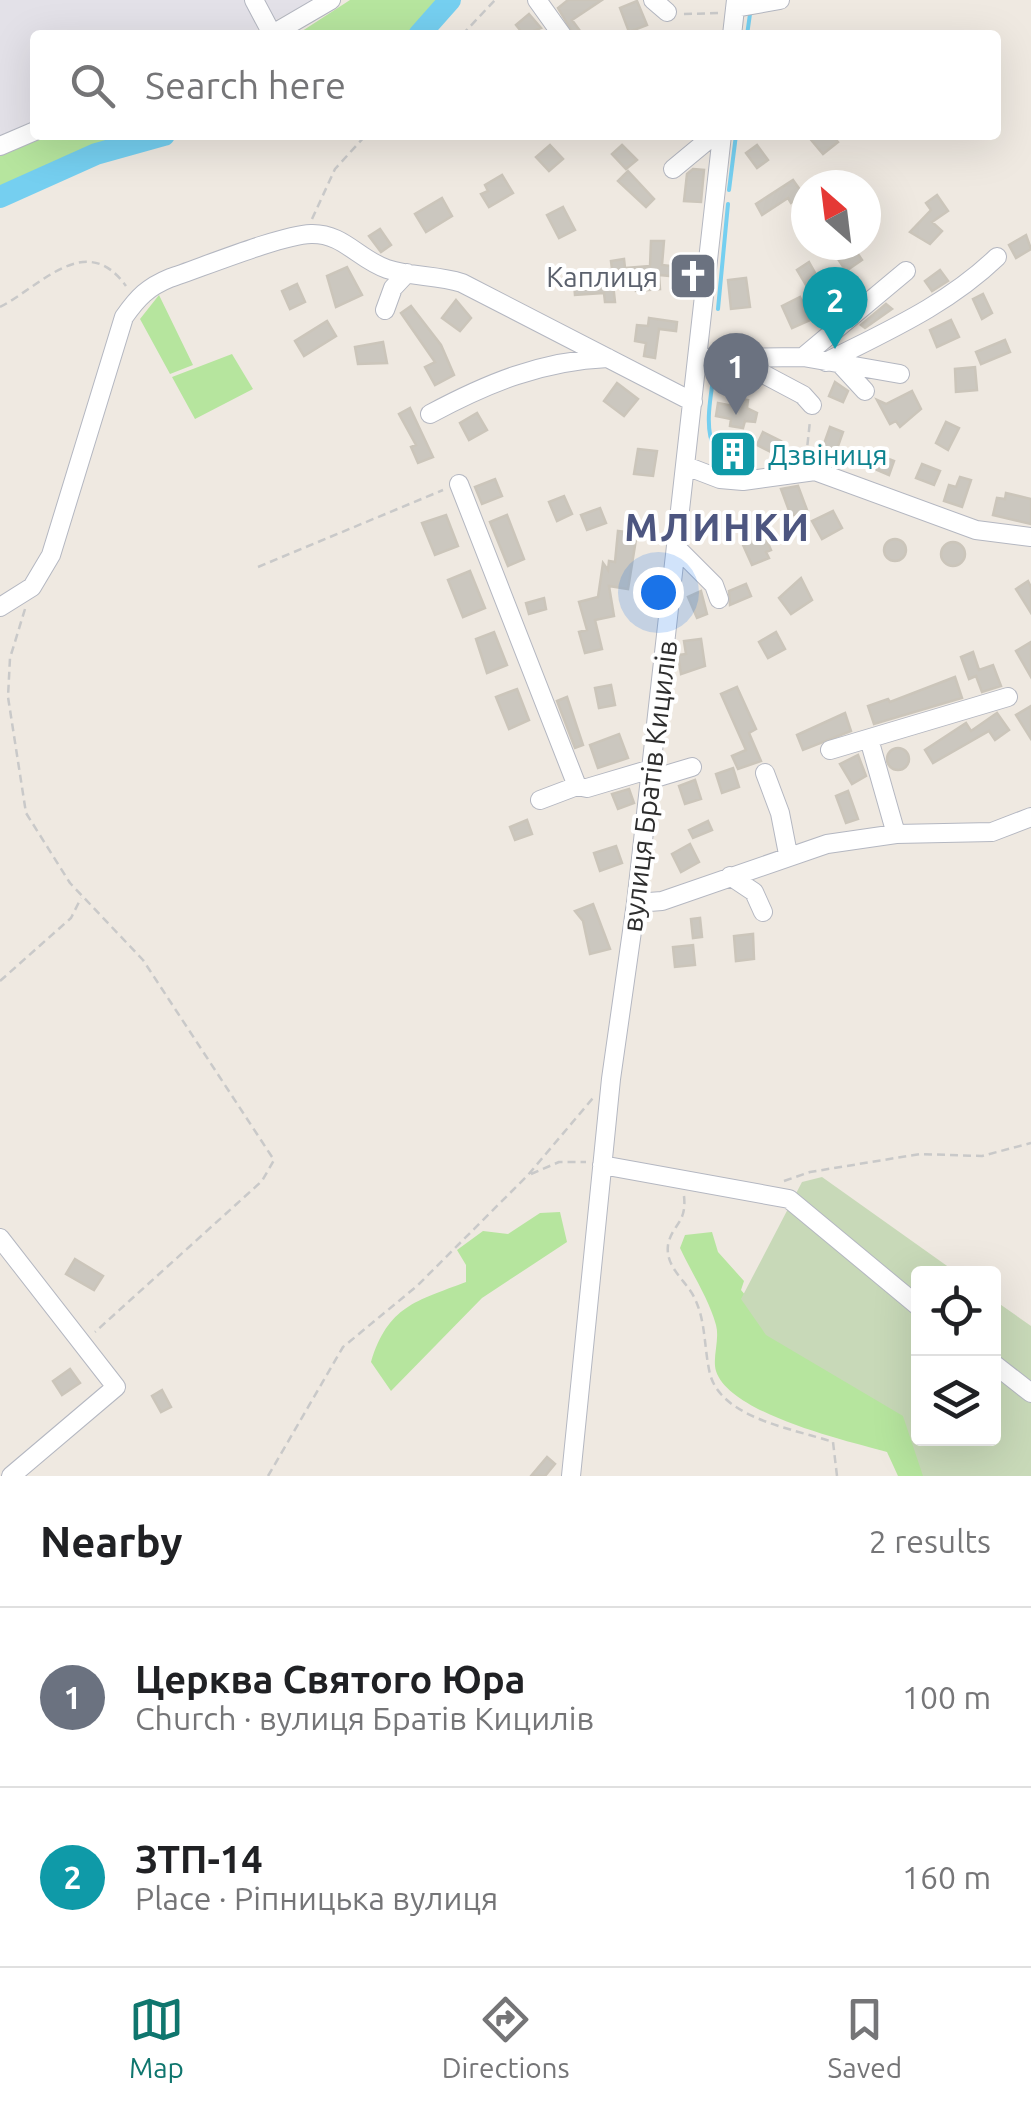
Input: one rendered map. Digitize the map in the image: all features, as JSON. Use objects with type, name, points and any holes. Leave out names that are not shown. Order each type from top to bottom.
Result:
[{"type":"street","points":[[254,0],[269,30]]},
{"type":"street","points":[[280,30],[331,0]]},
{"type":"street","points":[[537,0],[558,30]]},
{"type":"street","points":[[735,7],[780,0]]},
{"type":"street","points":[[0,146],[30,133]]},
{"type":"street","points":[[672,169],[708,140]]},
{"type":"street","name":"вулиця Братів Кицилів","points":[[571,1476],[602,1165],[636,903],[721,140]]},
{"type":"street","points":[[0,607],[32,586],[51,556],[124,317],[136,300],[150,286],[170,278],[307,234],[333,236],[366,260],[407,273],[437,274],[462,283],[693,402]]},
{"type":"street","points":[[834,364],[939,305],[966,287],[996,257]]},
{"type":"street","points":[[803,357],[906,271]]},
{"type":"street","points":[[385,310],[393,288],[407,273]]},
{"type":"street","points":[[698,358],[803,357],[900,374]]},
{"type":"street","points":[[430,414],[492,380],[568,360],[612,358]]},
{"type":"street","points":[[736,360],[803,395],[812,406]]},
{"type":"street","points":[[834,364],[865,391]]},
{"type":"street","points":[[686,466],[720,479],[743,481],[804,469],[976,530],[1031,537]]},
{"type":"street","points":[[458,484],[577,786]]},
{"type":"street","points":[[677,548],[714,585],[719,599]]},
{"type":"street","points":[[830,750],[1008,697]]},
{"type":"street","points":[[869,738],[896,834]]},
{"type":"street","points":[[540,800],[577,786],[588,788],[692,767]]},
{"type":"street","points":[[765,773],[780,812],[788,854]]},
{"type":"street","points":[[636,903],[662,901],[788,854],[896,834],[992,832],[1031,817]]},
{"type":"street","points":[[730,876],[754,892],[763,912]]},
{"type":"street","points":[[602,1165],[797,1203],[911,1300]]},
{"type":"street","points":[[0,1238],[116,1387],[11,1476]]},
{"type":"street","points":[[1001,1369],[1031,1393]]},
{"type":"path","points":[[467,30],[494,0]]},
{"type":"path","points":[[660,6],[735,7]]},
{"type":"path","points":[[307,234],[335,169],[361,140]]},
{"type":"path","points":[[0,307],[55,270],[98,262],[116,272],[136,300]]},
{"type":"path","points":[[804,469],[812,406]]},
{"type":"path","points":[[258,567],[458,484]]},
{"type":"path","points":[[32,586],[10,658],[8,696],[26,813],[81,896],[143,960],[274,1160],[262,1181],[83,1344]]},
{"type":"path","points":[[0,982],[71,918],[81,896]]},
{"type":"path","points":[[268,1476],[343,1347],[417,1286],[528,1175],[612,1079]]},
{"type":"path","points":[[766,1194],[810,1172],[920,1154],[982,1156],[1031,1143]]},
{"type":"path","points":[[528,1175],[559,1162],[602,1165]]},
{"type":"path","points":[[681,1179],[686,1214],[668,1245],[670,1260],[696,1299],[711,1376],[719,1392],[746,1412],[833,1442],[838,1476]]},
{"type":"shaded area","points":[[0,0],[314,0],[257,30],[30,30],[30,124],[0,138]]},
{"type":"green space","points":[[350,0],[439,0],[412,30],[304,30]]},
{"type":"green space","points":[[33,140],[123,140],[95,148],[0,190],[0,154]]},
{"type":"green space","points":[[159,295],[193,365],[170,374],[140,319]]},
{"type":"green space","points":[[232,354],[253,389],[195,419],[172,377]]},
{"type":"green space","points":[[822,1177],[947,1266],[911,1266],[911,1440],[903,1416],[766,1335],[741,1299],[802,1182]]},
{"type":"green space","points":[[560,1212],[567,1242],[482,1298],[391,1391],[371,1362],[378,1343],[406,1308],[466,1282],[466,1265],[457,1250],[483,1231],[508,1234],[540,1213]]},
{"type":"green space","points":[[712,1232],[718,1252],[744,1281],[741,1290],[777,1334],[907,1416],[911,1446],[917,1446],[927,1476],[898,1476],[887,1452],[792,1424],[743,1400],[726,1386],[715,1366],[717,1331],[713,1315],[680,1248],[685,1235]]},
{"type":"green space","points":[[1001,1305],[1031,1326],[1031,1476],[923,1476],[913,1446],[1001,1446]]},
{"type":"building","points":[[568,0],[602,0],[572,20],[579,30],[571,30],[558,8]]},
{"type":"building","points":[[637,1],[647,25],[628,30],[620,8]]},
{"type":"building","points":[[529,14],[541,28],[520,30],[516,25]]},
{"type":"building","points":[[811,140],[836,140],[838,142],[823,154]]},
{"type":"building","points":[[550,145],[563,159],[549,171],[536,157]]},
{"type":"building","points":[[622,145],[637,160],[626,169],[612,154]]},
{"type":"building","points":[[757,145],[768,160],[757,168],[746,153]]},
{"type":"building","points":[[693,169],[704,170],[701,202],[684,201],[687,174]]},
{"type":"building","points":[[628,171],[654,199],[646,207],[618,181]]},
{"type":"building","points":[[502,175],[513,193],[489,207],[481,194],[488,191],[485,185]]},
{"type":"building","points":[[791,181],[791,203],[788,198],[762,215],[756,204]]},
{"type":"building","points":[[937,195],[948,211],[932,222],[942,231],[930,244],[910,232],[931,210],[926,203]]},
{"type":"building","points":[[442,198],[452,216],[426,232],[415,214]]},
{"type":"building","points":[[563,207],[575,230],[559,238],[547,215]]},
{"type":"building","points":[[380,229],[391,245],[381,252],[369,236]]},
{"type":"building","points":[[1026,235],[1031,249],[1016,258],[1009,245]]},
{"type":"building","points":[[651,241],[664,241],[662,265],[680,267],[679,277],[659,275],[660,289],[636,291],[636,281],[613,284],[615,302],[605,302],[604,293],[575,295],[573,272],[612,269],[611,261],[624,259],[625,268],[650,266]]},
{"type":"building","points":[[839,260],[862,260],[846,271]]},
{"type":"building","points":[[809,262],[818,278],[806,285],[797,270]]},
{"type":"building","points":[[347,267],[362,295],[336,307],[327,276]]},
{"type":"building","points":[[940,270],[948,281],[932,291],[925,281]]},
{"type":"building","points":[[746,278],[750,307],[731,309],[728,280]]},
{"type":"building","points":[[297,284],[305,302],[290,309],[282,291]]},
{"type":"building","points":[[983,294],[992,313],[982,319],[973,299]]},
{"type":"building","points":[[800,297],[810,320],[792,328],[782,306]]},
{"type":"building","points":[[456,300],[471,318],[460,331],[442,318]]},
{"type":"building","points":[[886,304],[892,309],[865,328],[861,325]]},
{"type":"building","points":[[411,306],[441,345],[454,375],[435,385],[425,367],[435,362],[401,313]]},
{"type":"building","points":[[649,318],[677,322],[676,331],[659,329],[655,358],[644,356],[646,343],[635,341],[637,325],[648,326]]},
{"type":"building","points":[[951,320],[959,337],[937,347],[930,330]]},
{"type":"building","points":[[327,321],[336,336],[304,356],[295,341]]},
{"type":"building","points":[[1005,340],[1010,352],[981,364],[976,352]]},
{"type":"building","points":[[383,342],[387,363],[358,364],[355,347]]},
{"type":"building","points":[[975,367],[977,390],[956,392],[955,369]]},
{"type":"building","points":[[835,382],[848,391],[843,402],[829,396]]},
{"type":"building","points":[[617,383],[638,399],[624,416],[604,401]]},
{"type":"building","points":[[912,391],[921,409],[900,427],[896,421],[890,424],[877,400],[886,404]]},
{"type":"building","points":[[734,398],[748,400],[747,408],[757,413],[755,422],[745,421],[743,428],[730,426],[731,419],[716,416],[718,403],[733,406]]},
{"type":"building","points":[[410,408],[433,457],[418,463],[411,447],[416,445],[399,414]]},
{"type":"building","points":[[477,413],[487,430],[469,440],[460,423]]},
{"type":"building","points":[[946,422],[959,428],[948,450],[936,443]]},
{"type":"building","points":[[830,427],[843,432],[832,463],[819,458]]},
{"type":"building","points":[[763,432],[781,441],[775,454],[757,445]]},
{"type":"building","points":[[638,449],[657,451],[653,476],[634,474]]},
{"type":"building","points":[[873,453],[894,461],[889,475],[868,466]]},
{"type":"building","points":[[922,464],[940,471],[934,485],[916,478]]},
{"type":"building","points":[[960,477],[971,480],[962,507],[944,501],[949,485],[956,487]]},
{"type":"building","points":[[495,479],[502,496],[482,504],[475,487]]},
{"type":"building","points":[[798,486],[807,510],[791,516],[781,489]]},
{"type":"building","points":[[1006,493],[1031,499],[1031,524],[993,515],[997,498],[1005,499]]},
{"type":"building","points":[[564,496],[572,514],[557,521],[549,502]]},
{"type":"building","points":[[600,508],[606,523],[587,530],[581,515]]},
{"type":"building","points":[[833,511],[842,528],[822,539],[812,521]]},
{"type":"building","points":[[446,515],[458,546],[435,555],[422,523]]},
{"type":"building","points":[[507,515],[524,559],[508,566],[490,522]]},
{"type":"building","points":[[618,531],[637,533],[628,589],[609,586],[614,616],[595,620],[602,649],[585,653],[579,632],[587,630],[579,602],[598,597],[603,563],[608,570],[609,561],[615,562]]},
{"type":"building","points":[[765,536],[771,550],[766,552],[769,558],[752,565],[743,545]]},
{"type":"building","points":[[891,539],[899,539],[906,550],[899,561],[891,561],[884,554],[884,546]]},
{"type":"building","points":[[953,542],[965,554],[953,566],[941,554]]},
{"type":"building","points":[[470,571],[485,608],[463,617],[448,580]]},
{"type":"building","points":[[801,578],[812,600],[791,614],[779,598]]},
{"type":"building","points":[[1028,581],[1031,587],[1031,613],[1016,589]]},
{"type":"building","points":[[746,584],[751,596],[730,605],[729,591]]},
{"type":"building","points":[[701,591],[707,614],[697,618],[688,597]]},
{"type":"building","points":[[544,598],[546,609],[529,614],[526,603]]},
{"type":"building","points":[[494,632],[507,665],[487,673],[476,639]]},
{"type":"building","points":[[776,632],[785,649],[768,658],[759,642]]},
{"type":"building","points":[[701,639],[705,666],[681,674],[678,655],[686,654],[684,641]]},
{"type":"building","points":[[1031,642],[1031,677],[1016,651]]},
{"type":"building","points":[[973,652],[979,670],[993,665],[1001,686],[982,692],[976,676],[969,679],[961,657]]},
{"type":"building","points":[[955,677],[962,698],[874,724],[868,706],[888,699],[890,702]]},
{"type":"building","points":[[611,685],[615,705],[599,708],[595,688]]},
{"type":"building","points":[[737,687],[756,729],[749,733],[761,761],[738,769],[732,756],[746,750],[721,694]]},
{"type":"building","points":[[517,689],[529,720],[509,729],[496,697]]},
{"type":"building","points":[[567,697],[583,745],[575,748],[557,701]]},
{"type":"building","points":[[1031,706],[1031,739],[1016,715]]},
{"type":"building","points":[[845,713],[851,731],[803,750],[797,735]]},
{"type":"building","points":[[997,713],[1009,730],[995,740],[989,731],[933,763],[925,750],[966,723],[971,731]]},
{"type":"building","points":[[619,734],[628,758],[598,768],[590,745]]},
{"type":"building","points":[[898,748],[906,751],[906,767],[898,770],[890,767],[887,759],[890,751]]},
{"type":"building","points":[[858,755],[866,776],[852,784],[840,764]]},
{"type":"building","points":[[733,768],[739,787],[722,793],[716,774]]},
{"type":"building","points":[[695,780],[701,799],[685,804],[679,786]]},
{"type":"building","points":[[629,789],[634,803],[618,809],[612,794]]},
{"type":"building","points":[[848,791],[858,819],[846,823],[836,796]]},
{"type":"building","points":[[527,820],[532,834],[515,840],[510,827]]},
{"type":"building","points":[[708,821],[712,830],[693,838],[689,830]]},
{"type":"building","points":[[690,844],[699,862],[681,872],[672,854]]},
{"type":"building","points":[[616,846],[622,863],[600,871],[594,853]]},
{"type":"building","points":[[593,904],[610,949],[590,954],[583,921],[575,911]]},
{"type":"building","points":[[700,918],[702,937],[693,938],[691,919]]},
{"type":"building","points":[[753,934],[754,959],[736,961],[734,936]]},
{"type":"building","points":[[693,945],[695,965],[675,967],[673,947]]},
{"type":"building","points":[[75,1259],[103,1276],[94,1290],[66,1274]]},
{"type":"building","points":[[70,1369],[80,1383],[62,1395],[53,1381]]},
{"type":"building","points":[[162,1390],[171,1407],[161,1412],[152,1396]]},
{"type":"building","points":[[547,1457],[555,1464],[545,1476],[531,1476]]},
{"type":"waterway","points":[[423,30],[450,0]]},
{"type":"waterway","points":[[748,30],[750,14]]},
{"type":"waterway","points":[[0,197],[96,154],[146,140]]},
{"type":"waterway","points":[[729,190],[735,140]]},
{"type":"waterway","points":[[718,309],[728,204]]},
{"type":"waterway","points":[[714,372],[709,417],[712,443],[728,465],[743,473]]},
{"type":"waterway","points":[[781,467],[800,461]]},
{"type":"place","name":"Каплиця","points":[[693,276]]},
{"type":"place","name":"ЗТП-14","points":[[835,349]]},
{"type":"place","name":"Церква Святого Юра","points":[[736,415]]},
{"type":"place","name":"Дзвіниця","points":[[733,454]]},
{"type":"district","name":"МЛИНКИ","points":[[718,527]]}]
